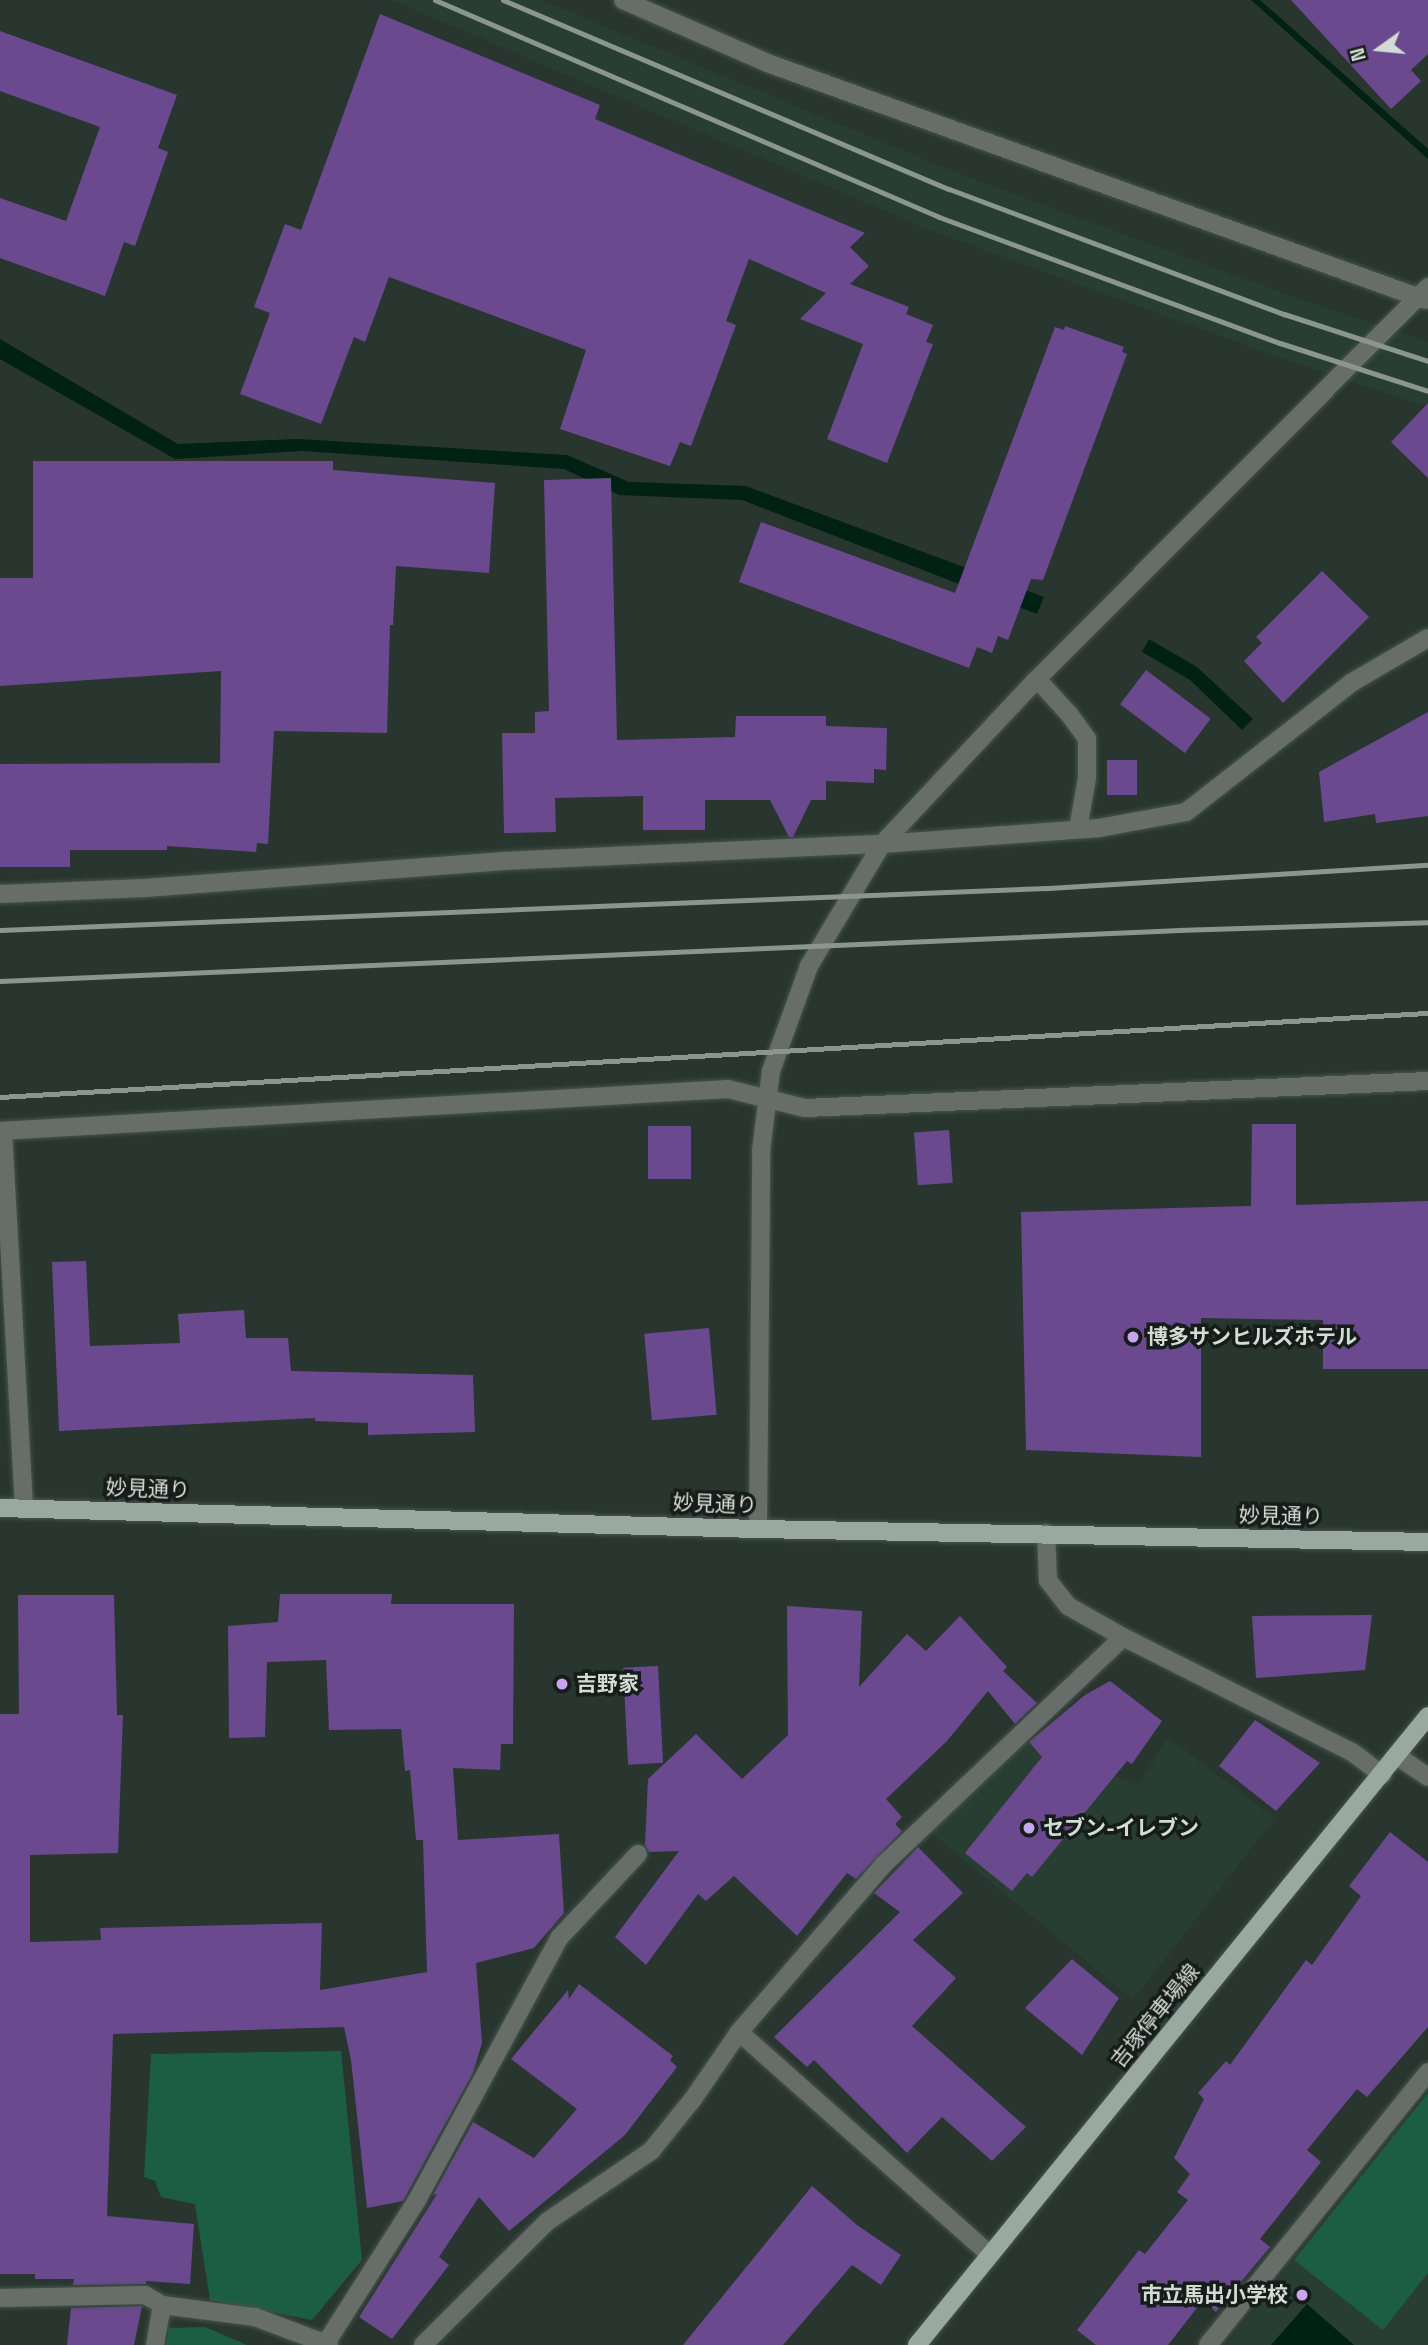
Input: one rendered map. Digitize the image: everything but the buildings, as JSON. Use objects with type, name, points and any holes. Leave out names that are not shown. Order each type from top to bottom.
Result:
[{"type":"main road","name":"妙見通り","points":[[0,1508],[758,1529],[1428,1542]]},
{"type":"main road","name":"吉塚停車場線","points":[[917,2345],[1428,1716]]},
{"type":"street","points":[[623,0],[770,64],[1425,295],[1037,679],[882,844],[809,967],[771,1071],[761,1151],[758,1529]]},
{"type":"street","points":[[0,894],[145,888],[502,861],[882,844],[1078,829],[1186,812],[1351,682],[1428,638]]},
{"type":"street","points":[[1037,679],[1069,714],[1087,739],[1087,778],[1078,829]]},
{"type":"street","points":[[24,1508],[2,1131],[728,1088],[805,1108],[1428,1081]]},
{"type":"street","points":[[1046,1534],[1048,1580],[1068,1606],[1123,1637],[1352,1752],[1382,1774]]},
{"type":"street","points":[[423,2345],[548,2221],[651,2151],[693,2099],[739,2032],[883,1865],[1123,1637]]},
{"type":"street","points":[[1397,1756],[1428,1777]]},
{"type":"street","points":[[0,2298],[145,2295],[162,2305],[255,2317],[327,2344],[416,2200],[561,1937],[638,1854]]},
{"type":"street","points":[[739,2032],[990,2255]]},
{"type":"street","points":[[1208,2345],[1428,2073]]},
{"type":"street","points":[[155,2345],[162,2305]]},
{"type":"shaded area","points":[[392,0],[541,0],[957,173],[1291,296],[1428,342],[1428,407],[1273,355],[927,229]]},
{"type":"shaded area","points":[[1251,0],[1260,0],[1428,149],[1428,159]]},
{"type":"shaded area","points":[[0,339],[178,444],[298,439],[567,455],[629,482],[746,486],[1044,597],[1037,614],[742,500],[619,495],[564,469],[302,451],[175,459],[0,359]]},
{"type":"shaded area","points":[[1149,639],[1197,667],[1253,719],[1242,730],[1190,680],[1142,652]]},
{"type":"shaded area","points":[[1168,1738],[1275,1818],[1133,2000],[929,1831],[1027,1741],[1138,1785]]},
{"type":"shaded area","name":"市立馬出小学校","points":[[1294,2260],[1383,2330],[1428,2273],[1428,2345],[1226,2345]]},
{"type":"shaded area","points":[[1307,2304],[1354,2345],[1271,2345]]},
{"type":"green space","points":[[341,2051],[362,2260],[312,2320],[210,2300],[195,2204],[161,2197],[155,2181],[144,2177],[151,2054]]},
{"type":"green space","points":[[1428,2093],[1428,2273],[1383,2330],[1294,2260]]},
{"type":"green space","points":[[205,2327],[247,2345],[166,2345],[169,2328]]},
{"type":"railway","points":[[435,0],[939,217],[1280,343],[1428,391]]},
{"type":"railway","points":[[503,0],[949,189],[1284,314],[1428,361]]},
{"type":"railway","points":[[0,930],[1047,888],[1428,865]]},
{"type":"railway","points":[[0,981],[1180,930],[1428,922]]},
{"type":"railway","points":[[0,1097],[1428,1013]]},
{"type":"place","name":"博多サンヒルズホテル","points":[[1133,1337]]},
{"type":"place","name":"吉野家","points":[[562,1684]]},
{"type":"place","name":"セブン-イレブン","points":[[1029,1828]]},
{"type":"place","name":"市立馬出小学校","points":[[1302,2295]]}]
